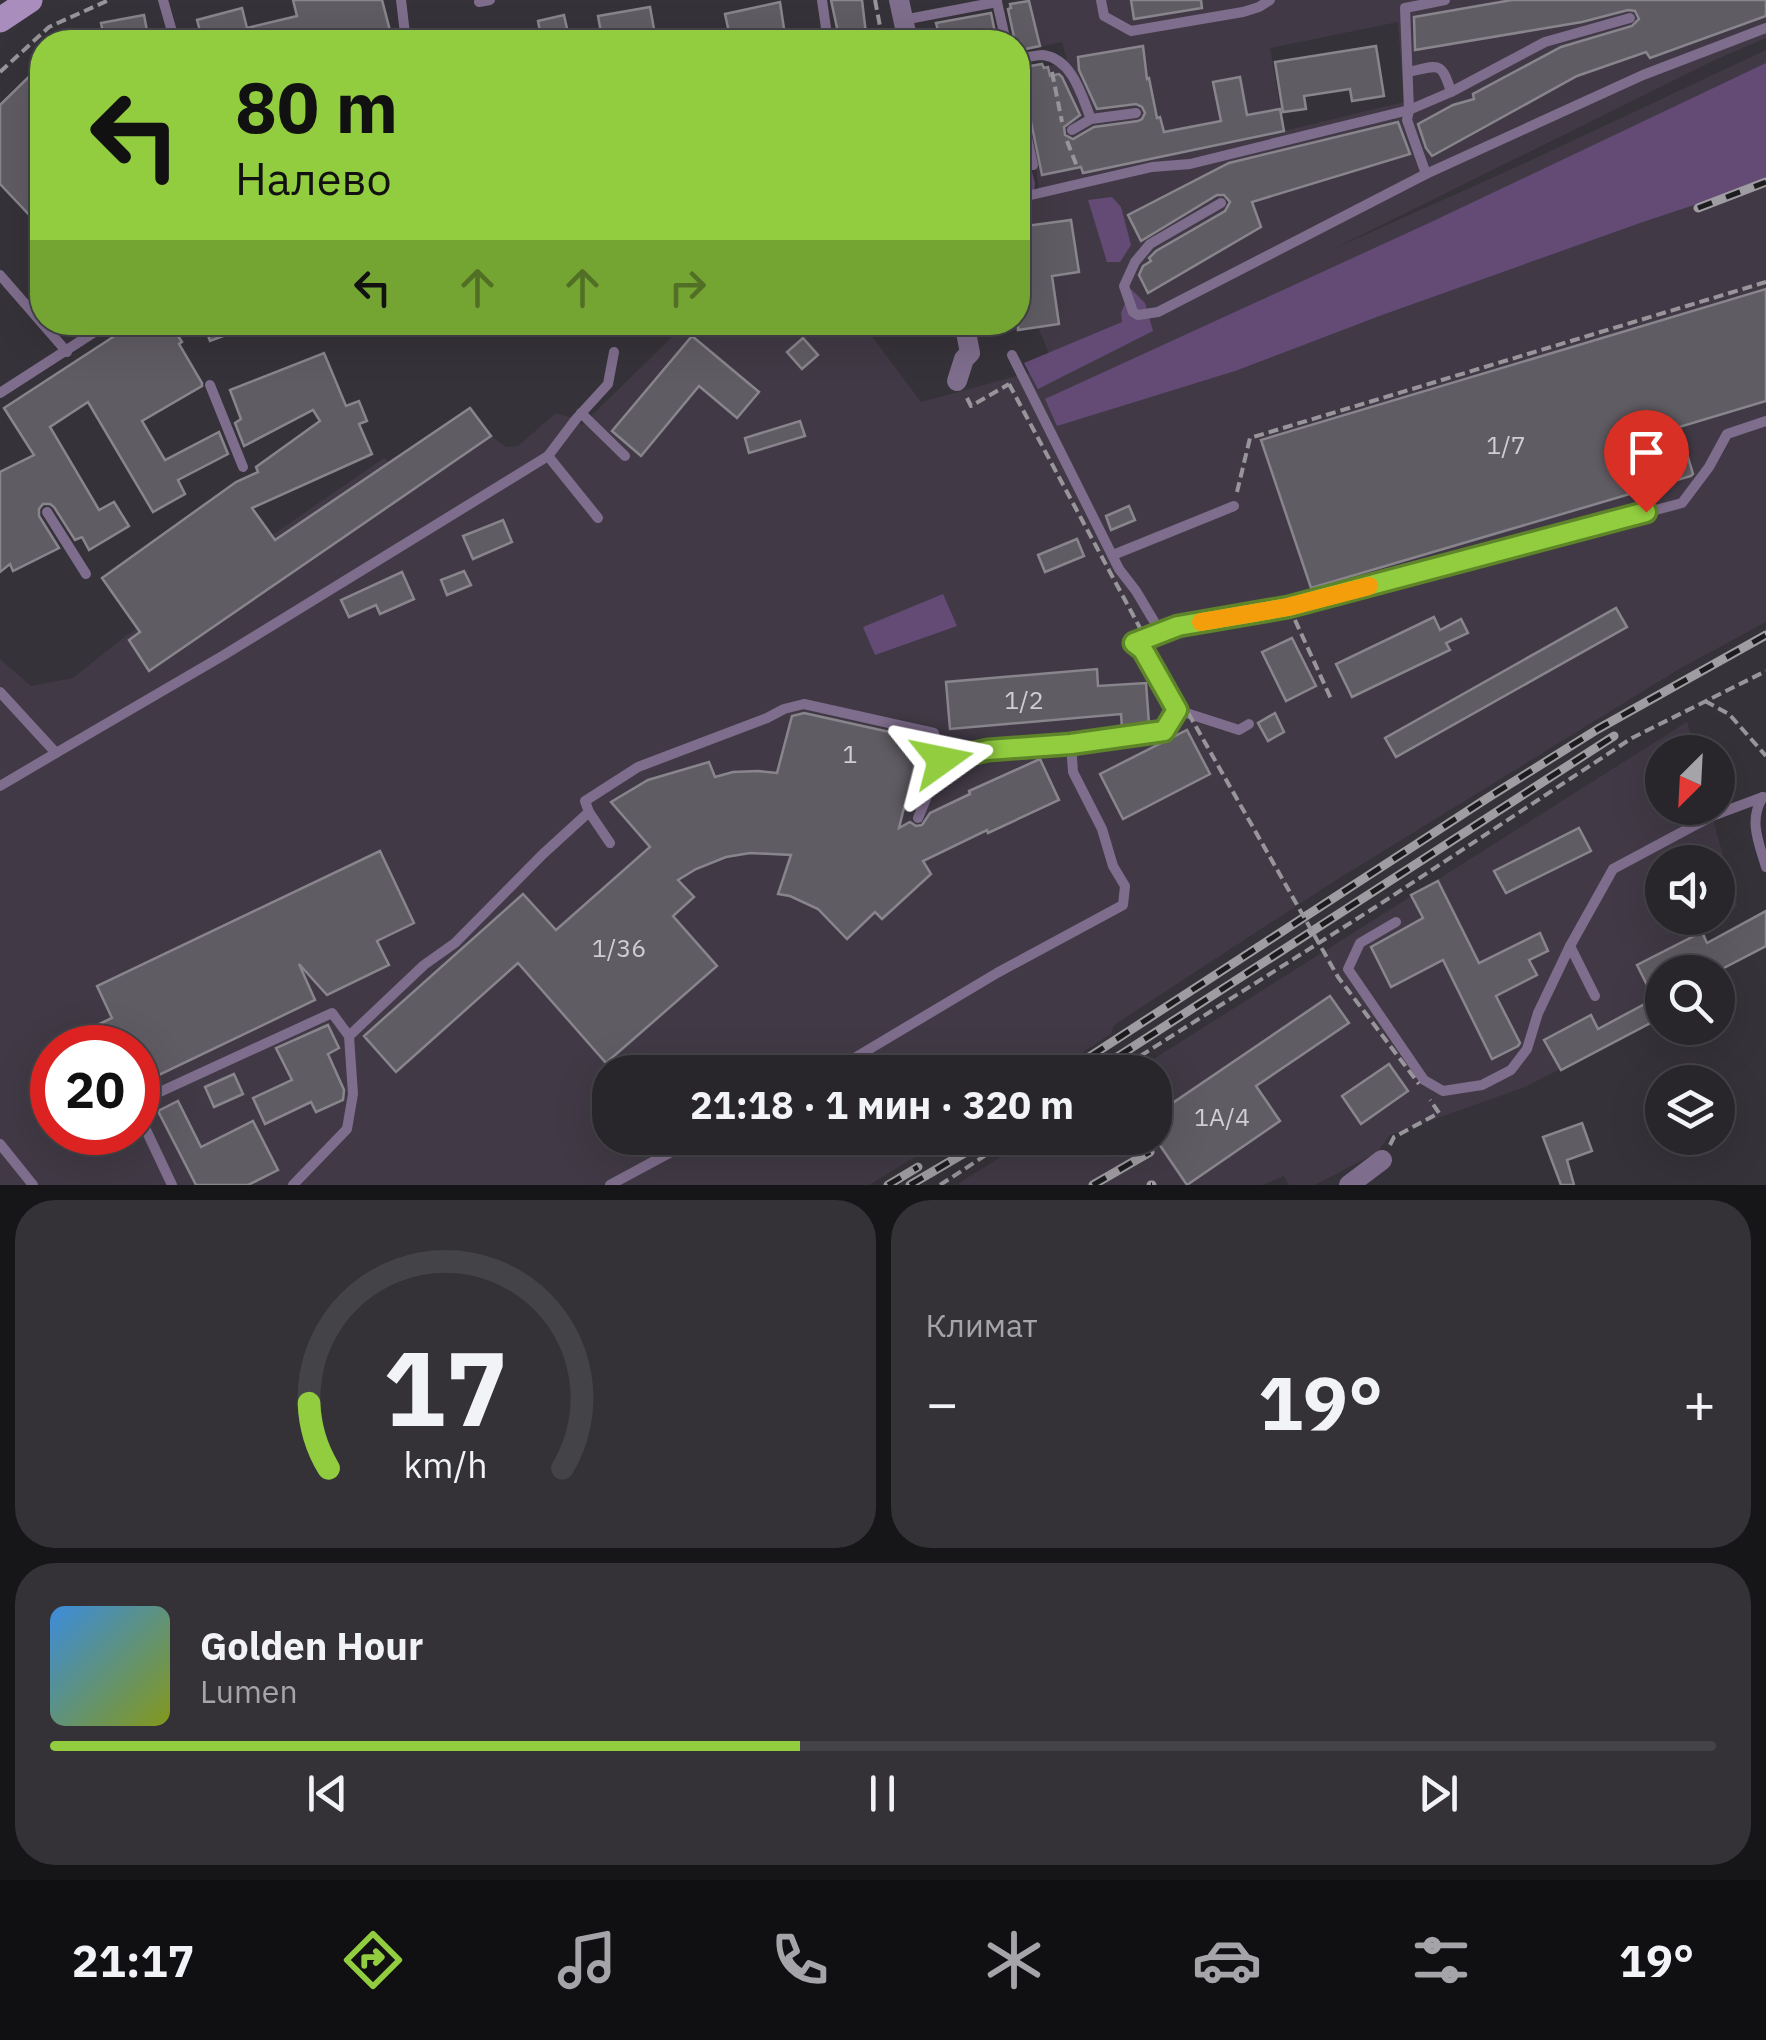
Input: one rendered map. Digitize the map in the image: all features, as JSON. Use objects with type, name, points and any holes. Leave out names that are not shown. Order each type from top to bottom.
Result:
[{"type":"main road","points":[[0,20],[30,0]]},
{"type":"street","points":[[957,381],[970,353],[967,335]]},
{"type":"street","points":[[1349,1185],[1382,1160]]},
{"type":"lane","points":[[163,0],[172,30]]},
{"type":"lane","points":[[401,0],[405,30]]},
{"type":"lane","points":[[822,0],[826,30]]},
{"type":"lane","points":[[1101,0],[1104,16],[1131,30],[1244,12],[1270,0]]},
{"type":"lane","points":[[1426,174],[1407,120],[1405,8],[1445,0]]},
{"type":"lane","points":[[901,10],[997,1],[1003,30]]},
{"type":"lane","points":[[1030,195],[1152,167],[1190,164],[1409,110],[1544,42],[1630,18]]},
{"type":"lane","points":[[1220,203],[1150,244],[1124,286],[1132,312],[1158,312],[1426,174],[1643,75],[1766,28]]},
{"type":"lane","points":[[1030,57],[1042,55],[1064,67],[1074,77],[1092,119]]},
{"type":"lane","points":[[1408,72],[1441,68],[1451,92]]},
{"type":"lane","points":[[1072,130],[1092,119],[1136,113]]},
{"type":"lane","points":[[1030,148],[1034,165]]},
{"type":"lane","points":[[0,275],[30,309]]},
{"type":"lane","points":[[52,335],[67,352]]},
{"type":"lane","points":[[0,393],[91,335]]},
{"type":"lane","points":[[0,786],[224,655],[548,456],[608,384],[614,352]]},
{"type":"lane","points":[[1012,355],[1113,556],[1161,634]]},
{"type":"lane","points":[[210,385],[243,468]]},
{"type":"lane","points":[[581,413],[625,456]]},
{"type":"lane","points":[[1249,724],[1239,730],[1177,710],[1143,650],[1134,643],[1178,626],[1288,607],[1682,503],[1709,468],[1727,434],[1766,421]]},
{"type":"lane","points":[[548,456],[598,518]]},
{"type":"lane","points":[[1113,556],[1234,506]]},
{"type":"lane","points":[[47,512],[86,574]]},
{"type":"lane","points":[[0,692],[56,753]]},
{"type":"lane","points":[[610,843],[585,801],[638,767],[804,704],[934,733],[942,760],[918,818]]},
{"type":"lane","points":[[942,760],[988,750],[1164,731],[1177,710]]},
{"type":"lane","points":[[859,1055],[997,973],[1123,905],[1124,886],[1073,772],[1071,744]]},
{"type":"lane","points":[[1764,797],[1755,810],[1755,829],[1766,867]]},
{"type":"lane","points":[[1396,922],[1360,943],[1348,969],[1424,1080],[1443,1091],[1482,1085],[1512,1070],[1527,1049],[1538,1013],[1570,946],[1614,868],[1712,816],[1764,797]]},
{"type":"lane","points":[[349,1036],[424,965],[455,944],[590,812]]},
{"type":"lane","points":[[1570,946],[1594,996]]},
{"type":"lane","points":[[160,1092],[332,1013],[349,1036],[353,1094],[346,1129],[293,1185]]},
{"type":"lane","points":[[0,1144],[33,1185]]},
{"type":"lane","points":[[158,1155],[172,1185]]},
{"type":"lane","points":[[610,1185],[666,1155]]},
{"type":"path","points":[[47,30],[109,0]]},
{"type":"path","points":[[875,0],[881,30]]},
{"type":"path","points":[[0,72],[30,45]]},
{"type":"path","points":[[1234,506],[1250,438],[1766,282]]},
{"type":"path","points":[[957,381],[972,406],[1008,384],[1131,612],[1338,976],[1419,1084]]},
{"type":"path","points":[[1288,607],[1332,700]]},
{"type":"path","points":[[1142,1055],[1632,738],[1766,671]]},
{"type":"path","points":[[1705,701],[1730,714],[1766,756]]},
{"type":"path","points":[[1394,1137],[1439,1113],[1429,1098]]},
{"type":"path","points":[[940,1185],[986,1155]]},
{"type":"shaded area","points":[[1029,0],[1766,0],[1766,38],[1331,250],[1766,50],[1766,622],[1679,669],[1333,882],[1114,1025],[1111,1034],[1078,1055],[592,1055],[592,1155],[918,1155],[869,1185],[0,1185],[0,659],[31,686],[73,678],[123,638],[384,458],[389,462],[470,408],[491,436],[506,447],[518,446],[556,413],[582,425],[674,335],[871,335],[921,402],[1054,366],[1038,327],[1030,328],[1030,199],[1040,196],[1030,131],[1030,71],[1067,59],[1062,42],[1040,47]],"holes":[[[1398,22],[1404,102],[1284,131],[1270,48]]]},
{"type":"shaded area","points":[[1766,63],[1766,178],[1235,371],[1057,426],[1045,399]]},
{"type":"shaded area","points":[[1030,164],[1035,183],[1034,192],[1030,192]]},
{"type":"shaded area","points":[[1112,197],[1121,207],[1131,245],[1120,262],[1107,262],[1088,200]]},
{"type":"shaded area","points":[[1131,289],[1145,303],[1153,331],[1038,389],[1024,363],[1122,322],[1121,313]]},
{"type":"shaded area","points":[[943,594],[957,626],[875,655],[863,627]]},
{"type":"shaded area","points":[[1687,722],[1691,735],[1666,735]]},
{"type":"shaded area","points":[[1645,749],[1645,825],[1715,825],[1720,845],[1645,845],[1645,935],[1704,935],[1714,955],[1645,955],[1645,1026],[1525,1087],[1390,1135],[1376,1153],[1315,1185],[1289,1185],[1284,1176],[1263,1185],[959,1183],[1004,1155],[1172,1155],[1172,1055],[1160,1055]]},
{"type":"building","points":[[293,0],[382,0],[390,30],[200,30],[197,20],[242,8],[247,28],[297,16]]},
{"type":"building","points":[[831,0],[862,0],[866,30],[837,30]]},
{"type":"building","points":[[1131,0],[1201,0],[1202,8],[1134,19]]},
{"type":"building","points":[[1512,0],[1766,0],[1766,16],[1650,58],[1646,52],[1577,76],[1432,156],[1418,124],[1453,105],[1474,99],[1473,94],[1561,47],[1632,26],[1639,19],[1635,11],[1628,10],[1582,22],[1415,50],[1414,17]]},
{"type":"building","points":[[1029,1],[1040,46],[1030,48],[1030,30],[1012,30],[1010,4]]},
{"type":"building","points":[[780,2],[784,30],[728,30],[725,14]]},
{"type":"building","points":[[650,7],[654,29],[601,30],[598,16]]},
{"type":"building","points":[[991,13],[995,30],[938,30],[936,23]]},
{"type":"building","points":[[144,15],[147,30],[102,30],[101,23]]},
{"type":"building","points":[[564,15],[567,30],[540,30],[538,21]]},
{"type":"building","points":[[1143,46],[1147,79],[1164,132],[1221,121],[1213,82],[1240,77],[1247,115],[1280,109],[1284,131],[1083,173],[1081,167],[1042,175],[1030,117],[1030,66],[1042,64],[1048,67],[1050,76],[1062,77],[1080,115],[1064,127],[1065,135],[1073,139],[1094,127],[1138,121],[1145,113],[1136,104],[1097,109],[1079,70],[1078,57]]},
{"type":"building","points":[[1376,46],[1384,96],[1352,101],[1350,89],[1304,96],[1306,109],[1283,112],[1275,62]]},
{"type":"building","points":[[30,76],[30,216],[0,184],[0,105]]},
{"type":"building","points":[[1398,122],[1410,154],[1252,202],[1261,227],[1148,293],[1139,275],[1151,261],[1149,258],[1225,211],[1230,202],[1224,195],[1217,195],[1141,241],[1128,215],[1229,163]]},
{"type":"building","points":[[1071,220],[1079,272],[1052,276],[1059,324],[1030,328],[1030,225]]},
{"type":"building","points":[[1766,289],[1766,401],[1679,427],[1691,476],[1311,588],[1261,440]]},
{"type":"building","points":[[116,335],[177,335],[202,386],[142,421],[165,460],[219,432],[228,454],[178,480],[185,494],[153,512],[88,402],[50,427],[99,510],[114,502],[129,526],[89,550],[82,537],[75,540],[54,507],[43,504],[39,516],[59,548],[13,571],[10,564],[0,572],[0,472],[34,455],[4,408]]},
{"type":"building","points":[[692,336],[759,392],[737,418],[699,386],[641,456],[612,431]]},
{"type":"building","points":[[803,338],[818,355],[802,369],[787,352]]},
{"type":"building","points":[[324,353],[346,406],[359,401],[367,421],[359,424],[372,454],[252,508],[275,540],[470,408],[491,436],[149,671],[129,640],[140,632],[102,578],[236,482],[258,472],[256,467],[320,421],[313,410],[244,446],[235,423],[241,419],[230,390]]},
{"type":"building","points":[[800,421],[805,436],[749,453],[745,438]]},
{"type":"building","points":[[1129,506],[1135,520],[1111,530],[1106,516]]},
{"type":"building","points":[[503,520],[512,542],[473,559],[463,536]]},
{"type":"building","points":[[1077,539],[1084,556],[1045,572],[1038,555]]},
{"type":"building","points":[[464,571],[471,585],[447,595],[441,580]]},
{"type":"building","points":[[402,572],[414,599],[380,614],[376,605],[349,617],[341,600]]},
{"type":"building","points":[[1616,608],[1627,627],[1396,757],[1385,738]]},
{"type":"building","points":[[1434,617],[1440,630],[1461,619],[1468,633],[1446,643],[1450,650],[1352,697],[1336,664]]},
{"type":"building","points":[[1292,638],[1316,686],[1286,701],[1262,652]]},
{"type":"building","points":[[1097,669],[1098,686],[1146,683],[1149,724],[1122,728],[1121,714],[950,729],[946,682]]},
{"type":"building","points":[[804,713],[921,739],[899,828],[910,822],[922,825],[930,813],[970,794],[969,791],[1040,759],[1059,800],[923,861],[931,874],[882,919],[875,912],[847,939],[818,909],[778,894],[791,855],[750,853],[696,869],[678,880],[694,897],[673,916],[717,966],[615,1055],[599,1055],[518,963],[396,1072],[364,1036],[523,894],[556,930],[650,847],[611,802],[648,780],[709,762],[715,777],[733,772],[777,773],[792,716]]},
{"type":"building","points":[[1275,713],[1284,732],[1268,741],[1258,723]]},
{"type":"building","points":[[1187,730],[1210,774],[1123,819],[1100,774]]},
{"type":"building","points":[[1579,828],[1591,851],[1506,893],[1494,871]]},
{"type":"building","points":[[380,851],[414,923],[377,941],[389,965],[327,995],[299,964],[315,1000],[160,1074],[160,1025],[98,1025],[112,1018],[97,986]]},
{"type":"building","points":[[1438,881],[1479,963],[1540,933],[1548,951],[1529,960],[1537,975],[1496,996],[1520,1043],[1492,1059],[1443,960],[1391,987],[1371,947],[1423,918],[1411,895]]},
{"type":"building","points":[[1766,911],[1766,946],[1735,962],[1735,955],[1657,955],[1696,935],[1703,935],[1707,943],[1722,935],[1735,935],[1735,928]]},
{"type":"building","points":[[1645,961],[1645,981],[1637,965]]},
{"type":"building","points":[[1330,996],[1349,1023],[1256,1086],[1280,1121],[1187,1185],[1167,1155],[1172,1155],[1172,1103]]},
{"type":"building","points":[[1645,1004],[1645,1026],[1561,1070],[1544,1040],[1591,1015],[1598,1029]]},
{"type":"building","points":[[328,1025],[339,1048],[328,1054],[344,1090],[343,1100],[316,1112],[311,1102],[265,1124],[253,1098],[292,1080],[276,1048]]},
{"type":"building","points":[[1389,1064],[1408,1091],[1361,1124],[1342,1096]]},
{"type":"building","points":[[234,1074],[243,1094],[214,1107],[205,1087]]},
{"type":"building","points":[[178,1101],[201,1147],[253,1121],[278,1170],[248,1185],[196,1185],[160,1110]]},
{"type":"building","points":[[1582,1123],[1592,1151],[1567,1160],[1574,1185],[1561,1185],[1543,1137]]},
{"type":"railway","points":[[1698,208],[1766,182]]},
{"type":"railway","points":[[1092,1055],[1598,729],[1766,635]]},
{"type":"railway","points":[[1120,1055],[1614,736]]},
{"type":"railway","points":[[910,1185],[961,1155]]},
{"type":"railway","points":[[1093,1185],[1145,1155]]},
{"type":"railway","points":[[888,1185],[918,1167]]},
{"type":"slow traffic","points":[[1201,622],[1288,607],[1369,586]]},
{"type":"route","points":[[942,760],[988,750],[1164,731],[1177,710],[1143,650],[1134,643],[1178,626],[1288,607],[1646,512]]}]
